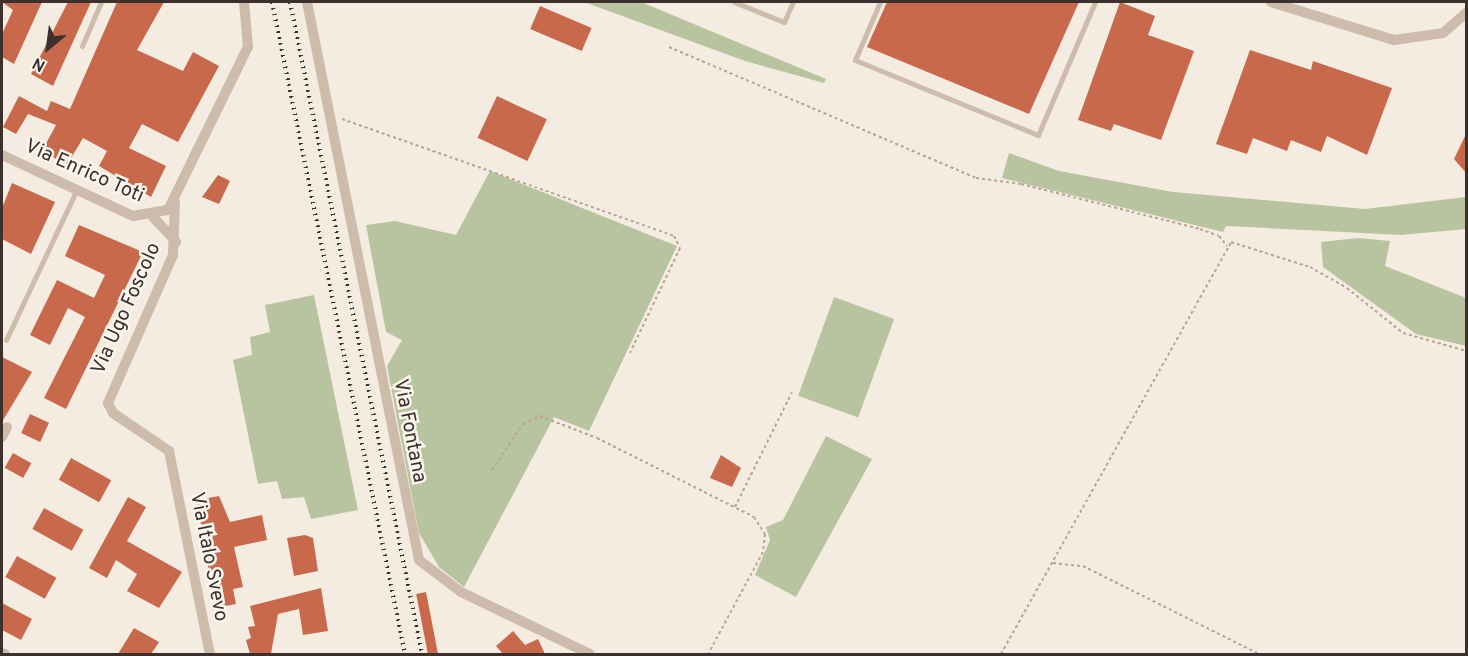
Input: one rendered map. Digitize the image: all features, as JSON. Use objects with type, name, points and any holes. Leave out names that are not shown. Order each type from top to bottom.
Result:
[{"type":"street","name":"Via Ugo Foscolo","points":[[172,466],[164,444],[113,413],[108,403],[176,242],[175,202],[248,47],[244,2]]},
{"type":"street","name":"Via Fontana","points":[[307,2],[419,560],[461,592],[590,654]]},
{"type":"street","points":[[1271,2],[1394,40],[1443,33],[1467,13]]},
{"type":"street","name":"Via Enrico Toti","points":[[2,155],[133,216],[153,217]]},
{"type":"street","name":"Via Ugo Foscolo","points":[[175,202],[153,217],[176,242]]},
{"type":"street","name":"Via Italo Svevo","points":[[172,466],[210,654]]},
{"type":"lane","points":[[82,46],[100,2]]},
{"type":"lane","points":[[734,2],[784,22],[793,2]]},
{"type":"lane","points":[[880,2],[855,60],[1038,135],[1095,2]]},
{"type":"lane","points":[[6,340],[76,189]]},
{"type":"path","points":[[669,47],[976,178],[1020,184],[1192,227],[1220,236],[1227,246]]},
{"type":"path","points":[[328,114],[460,156],[674,236],[680,248],[630,353]]},
{"type":"path","points":[[1001,654],[1227,246],[1243,242],[1310,267],[1347,288],[1403,333],[1467,351]]},
{"type":"path","points":[[735,507],[792,392]]},
{"type":"path","points":[[492,470],[523,424],[540,416],[597,438],[735,507],[761,524],[765,542],[708,654]]},
{"type":"path","points":[[1053,563],[1083,566],[1259,654]]},
{"type":"green space","points":[[584,2],[641,2],[826,79],[824,83],[745,61]]},
{"type":"green space","points":[[1009,153],[1059,171],[1173,192],[1365,209],[1466,197],[1466,229],[1401,235],[1226,226],[1223,232],[1002,178]]},
{"type":"green space","points":[[490,171],[677,246],[589,431],[554,417],[464,587],[439,567],[419,533],[387,366],[402,340],[386,332],[366,225],[395,221],[456,235]]},
{"type":"green space","points":[[1358,238],[1390,241],[1385,266],[1466,298],[1466,346],[1416,334],[1323,267],[1321,242]]},
{"type":"green space","points":[[314,295],[358,510],[311,519],[304,497],[282,499],[277,481],[258,484],[233,360],[252,355],[250,337],[270,332],[265,305]]},
{"type":"green space","points":[[834,297],[894,319],[858,418],[798,396]]},
{"type":"green space","points":[[826,436],[872,459],[796,597],[755,575],[770,540],[766,527],[783,520]]},
{"type":"building","points":[[2,2],[42,2],[14,64],[2,57],[2,34],[13,10]]},
{"type":"building","points":[[68,2],[91,2],[53,86],[31,74]]},
{"type":"building","points":[[117,2],[164,2],[137,50],[183,71],[193,52],[219,66],[178,142],[142,124],[129,148],[166,166],[151,197],[99,166],[107,151],[83,138],[67,165],[42,151],[56,125],[28,114],[16,134],[3,127],[19,96],[47,111],[51,101],[70,109]]},
{"type":"building","points":[[887,2],[1079,2],[1029,114],[867,47]]},
{"type":"building","points":[[1120,2],[1155,16],[1148,35],[1194,51],[1161,140],[1114,124],[1111,131],[1078,120]]},
{"type":"building","points":[[540,6],[592,28],[582,51],[530,29]]},
{"type":"building","points":[[1250,50],[1311,70],[1313,61],[1392,88],[1367,155],[1327,136],[1321,152],[1291,140],[1287,151],[1253,138],[1247,154],[1216,144]]},
{"type":"building","points":[[497,96],[547,119],[527,161],[478,138]]},
{"type":"building","points":[[1467,132],[1467,174],[1454,159]]},
{"type":"building","points":[[218,175],[230,181],[219,204],[202,197]]},
{"type":"building","points":[[12,183],[55,202],[31,254],[2,239],[2,208]]},
{"type":"building","points":[[79,225],[143,252],[66,409],[44,398],[85,317],[68,308],[50,345],[30,335],[57,280],[94,298],[105,275],[65,256]]},
{"type":"building","points":[[2,357],[32,372],[2,422]]},
{"type":"building","points":[[30,414],[49,423],[40,442],[21,433]]},
{"type":"building","points":[[13,453],[31,463],[23,478],[5,468]]},
{"type":"building","points":[[721,455],[741,468],[732,487],[710,478]]},
{"type":"building","points":[[71,458],[111,480],[99,502],[59,480]]},
{"type":"building","points":[[219,496],[230,522],[262,515],[267,540],[234,547],[243,587],[233,589],[236,604],[215,608],[197,500]]},
{"type":"building","points":[[128,497],[146,507],[127,541],[182,572],[159,608],[127,591],[137,574],[116,560],[107,578],[89,568]]},
{"type":"building","points":[[44,508],[83,530],[72,551],[32,529]]},
{"type":"building","points":[[305,535],[313,538],[318,571],[294,576],[287,538]]},
{"type":"building","points":[[17,556],[56,578],[45,599],[5,577]]},
{"type":"building","points":[[321,588],[328,631],[303,635],[299,609],[278,614],[271,654],[250,654],[246,640],[251,638],[248,627],[255,626],[250,606]]},
{"type":"building","points":[[426,592],[438,654],[428,654],[416,594]]},
{"type":"building","points":[[2,603],[32,619],[21,640],[2,630]]},
{"type":"building","points":[[134,628],[159,642],[151,654],[118,654]]},
{"type":"building","points":[[513,631],[525,645],[538,639],[545,654],[503,654],[496,646]]},
{"type":"railway","points":[[272,2],[405,654]]},
{"type":"railway","points":[[290,2],[422,654]]}]
